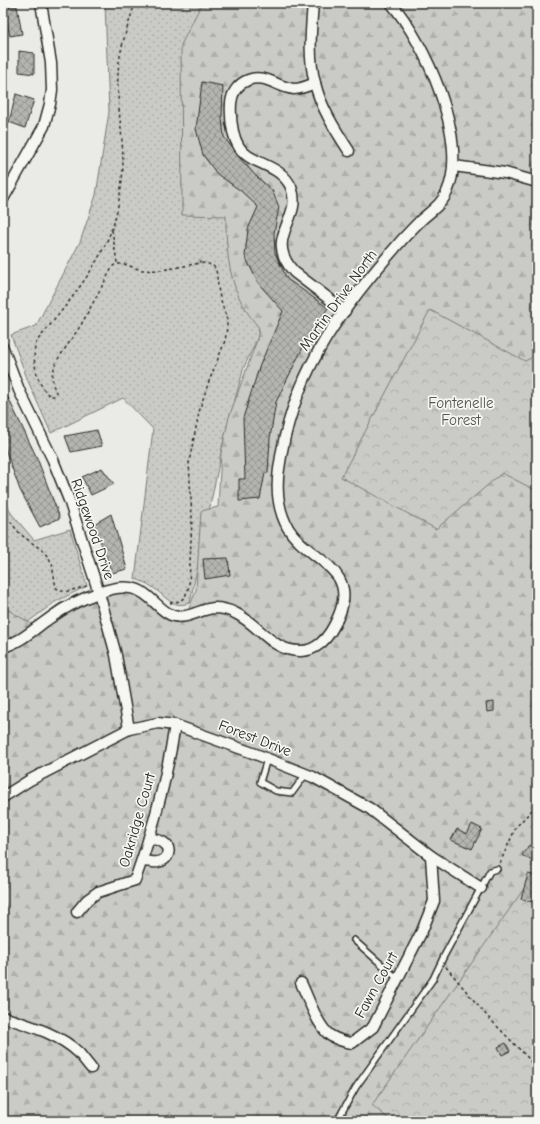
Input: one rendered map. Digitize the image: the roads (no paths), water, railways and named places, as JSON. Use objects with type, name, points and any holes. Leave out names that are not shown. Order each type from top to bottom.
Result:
[{"type":"street","points":[[3,199],[44,126],[50,104],[52,90],[51,63],[41,3]]},
{"type":"street","points":[[312,3],[311,54],[315,84],[327,114],[349,152]]},
{"type":"street","name":"Martin Drive North","points":[[3,647],[13,644],[23,638],[62,610],[97,588],[121,587],[140,591],[164,610],[177,617],[214,608],[232,612],[248,621],[270,640],[290,650],[298,651],[311,649],[322,642],[333,627],[341,610],[342,603],[342,588],[337,574],[331,567],[297,540],[289,529],[279,505],[278,474],[288,423],[300,386],[326,336],[381,264],[403,239],[443,199],[448,190],[454,166],[449,125],[441,95],[411,31],[391,3]]},
{"type":"street","points":[[315,84],[294,89],[262,78],[248,80],[242,83],[234,93],[232,100],[231,122],[236,141],[246,155],[279,172],[291,188],[293,194],[293,206],[282,235],[281,246],[288,266],[345,311]]},
{"type":"street","points":[[454,166],[505,173],[537,182]]},
{"type":"street","name":"Ridgewood Drive","points":[[3,348],[19,390],[53,460],[69,500],[97,588],[116,655],[129,729]]},
{"type":"street","name":"Forest Drive","points":[[3,797],[30,780],[129,729],[158,723],[175,725],[306,774],[369,808],[431,856],[481,888]]},
{"type":"street","name":"Oakridge Court","points":[[77,912],[87,900],[98,892],[135,880],[149,838],[170,757],[175,725]]},
{"type":"street","points":[[142,861],[158,862],[166,858],[169,853],[168,846],[164,843],[149,838]]},
{"type":"street","name":"Fawn Court","points":[[301,983],[321,1024],[330,1035],[341,1041],[352,1043],[373,1027],[422,931],[434,901],[431,856]]},
{"type":"street","points":[[3,1017],[37,1028],[62,1041],[78,1052],[91,1068]]},
{"type":"lane","points":[[267,759],[260,782],[276,791],[292,793],[306,774]]},
{"type":"lane","points":[[337,1121],[356,1088],[433,979],[490,871],[497,869]]},
{"type":"lane","points":[[354,940],[398,979]]},
{"type":"park label","name":"Fontenelle Forest","points":[[461,412]]}]
